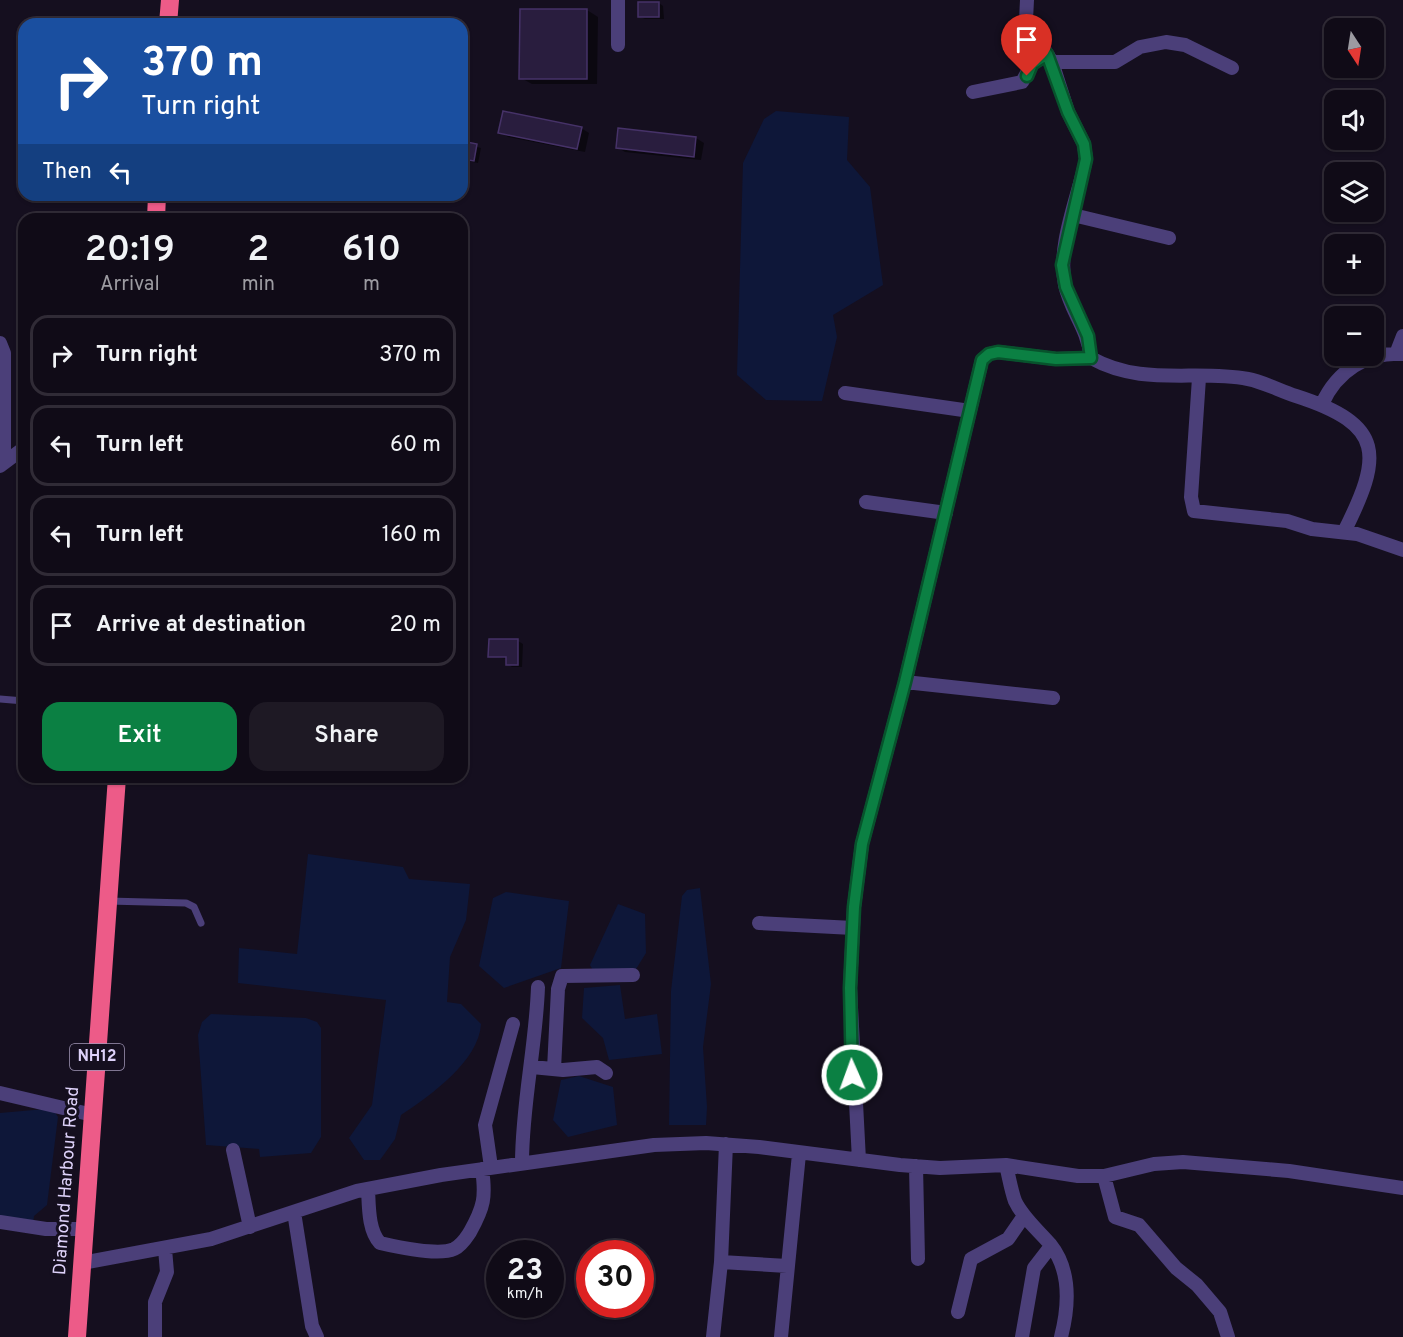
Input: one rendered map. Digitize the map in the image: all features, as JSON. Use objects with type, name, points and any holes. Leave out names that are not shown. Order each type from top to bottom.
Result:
[{"type":"highway","points":[[168,18],[170,0]]},
{"type":"highway","name":"Diamond Harbour Road","points":[[77,1337],[117,783]]},
{"type":"street","points":[[618,0],[618,45]]},
{"type":"street","points":[[1026,0],[1026,20],[1049,58],[1068,112],[1084,144],[1086,159],[1062,265],[1066,287],[1088,336],[1091,358]]},
{"type":"street","points":[[974,92],[1022,82],[1032,64],[1049,58],[1115,62],[1140,47],[1166,42],[1185,45],[1232,68]]},
{"type":"street","points":[[1073,215],[1169,238]]},
{"type":"street","points":[[1322,404],[1338,376],[1365,359],[1400,354],[1403,336]]},
{"type":"street","points":[[0,343],[4,353],[2,465]]},
{"type":"street","points":[[859,1160],[850,988],[853,928],[862,844],[905,682],[982,360],[989,354],[998,352],[1056,359],[1091,358],[1107,367],[1127,372],[1199,378],[1250,379],[1322,404],[1359,429],[1366,438],[1368,447],[1369,476],[1344,532]]},
{"type":"street","points":[[1199,378],[1191,497],[1194,511],[1287,521],[1312,529],[1344,532],[1403,550]]},
{"type":"street","points":[[845,393],[970,411]]},
{"type":"street","points":[[2,465],[18,453]]},
{"type":"street","points":[[866,502],[946,513]]},
{"type":"street","points":[[905,682],[1053,698]]},
{"type":"street","points":[[759,923],[853,928]]},
{"type":"street","points":[[554,1069],[558,989],[562,976],[633,975]]},
{"type":"street","points":[[522,1163],[524,1121],[532,1067],[538,987]]},
{"type":"street","points":[[368,1189],[374,1237],[380,1243],[444,1251],[456,1248],[465,1241],[482,1211],[486,1168],[485,1125],[513,1024]]},
{"type":"street","points":[[532,1067],[554,1069],[597,1067],[606,1073]]},
{"type":"street","points":[[0,1093],[93,1115]]},
{"type":"street","points":[[713,1337],[721,1262],[726,1144]]},
{"type":"street","points":[[82,1263],[211,1239],[368,1189],[486,1168],[654,1145],[726,1144],[916,1166],[1006,1166],[1078,1176],[1104,1176],[1154,1164],[1183,1162],[1289,1171],[1403,1188]]},
{"type":"street","points":[[233,1150],[250,1227]]},
{"type":"street","points":[[781,1337],[799,1154]]},
{"type":"street","points":[[916,1166],[918,1259]]},
{"type":"street","points":[[1006,1166],[1015,1201],[1024,1216],[1059,1258],[1066,1285],[1061,1337]]},
{"type":"street","points":[[1104,1176],[1115,1217],[1139,1225],[1176,1268],[1197,1285],[1220,1312],[1228,1337]]},
{"type":"street","points":[[294,1212],[312,1326],[317,1337]]},
{"type":"street","points":[[958,1312],[971,1259],[1008,1239],[1024,1216]]},
{"type":"street","points":[[0,1222],[46,1229],[85,1229]]},
{"type":"street","points":[[1022,1337],[1034,1268],[1051,1246]]},
{"type":"street","points":[[155,1337],[155,1302],[167,1272],[165,1249]]},
{"type":"street","points":[[721,1262],[787,1266]]},
{"type":"lane","points":[[0,699],[18,700]]},
{"type":"lane","points":[[108,901],[186,903],[194,908],[201,923]]},
{"type":"water","points":[[776,111],[849,117],[847,160],[870,187],[883,285],[833,315],[837,337],[822,401],[766,400],[737,375],[743,163],[764,119]]},
{"type":"water","points":[[308,854],[403,867],[409,879],[470,884],[466,920],[450,957],[447,1002],[461,1004],[481,1024],[478,1038],[462,1064],[439,1088],[401,1115],[395,1139],[380,1160],[364,1160],[349,1138],[372,1105],[386,1000],[238,983],[239,948],[297,954]]},
{"type":"water","points":[[700,888],[711,984],[703,1047],[706,1125],[669,1125],[671,991],[682,896],[687,890]]},
{"type":"water","points":[[506,892],[569,901],[561,968],[504,988],[479,966],[493,898]]},
{"type":"water","points":[[618,904],[645,914],[646,953],[633,974],[596,976],[590,965]]},
{"type":"water","points":[[620,985],[625,1019],[657,1014],[662,1054],[609,1060],[603,1038],[582,1018],[584,988]]},
{"type":"water","points":[[211,1014],[306,1018],[317,1022],[321,1028],[321,1137],[311,1153],[260,1157],[259,1149],[206,1145],[198,1035],[202,1022]]},
{"type":"water","points":[[579,1076],[613,1087],[617,1125],[568,1137],[553,1120],[561,1080]]},
{"type":"water","points":[[45,1109],[54,1111],[58,1117],[47,1205],[34,1216],[33,1225],[0,1217],[0,1113]]},
{"type":"building","points":[[638,2],[659,2],[659,17],[638,17]]},
{"type":"building","points":[[520,9],[587,9],[587,79],[519,79]]},
{"type":"building","points":[[503,111],[582,127],[577,149],[498,133]]},
{"type":"building","points":[[618,128],[696,137],[694,157],[616,148]]},
{"type":"building","points":[[468,142],[477,144],[474,161],[468,160]]},
{"type":"building","points":[[489,639],[518,639],[518,665],[506,665],[506,657],[488,657]]},
{"type":"route","points":[[852,1075],[850,988],[854,907],[862,844],[905,682],[982,360],[989,354],[998,352],[1056,359],[1091,358],[1088,336],[1066,287],[1062,265],[1083,177],[1086,159],[1084,144],[1068,112],[1061,86],[1047,54],[1032,64],[1027,76]]}]
